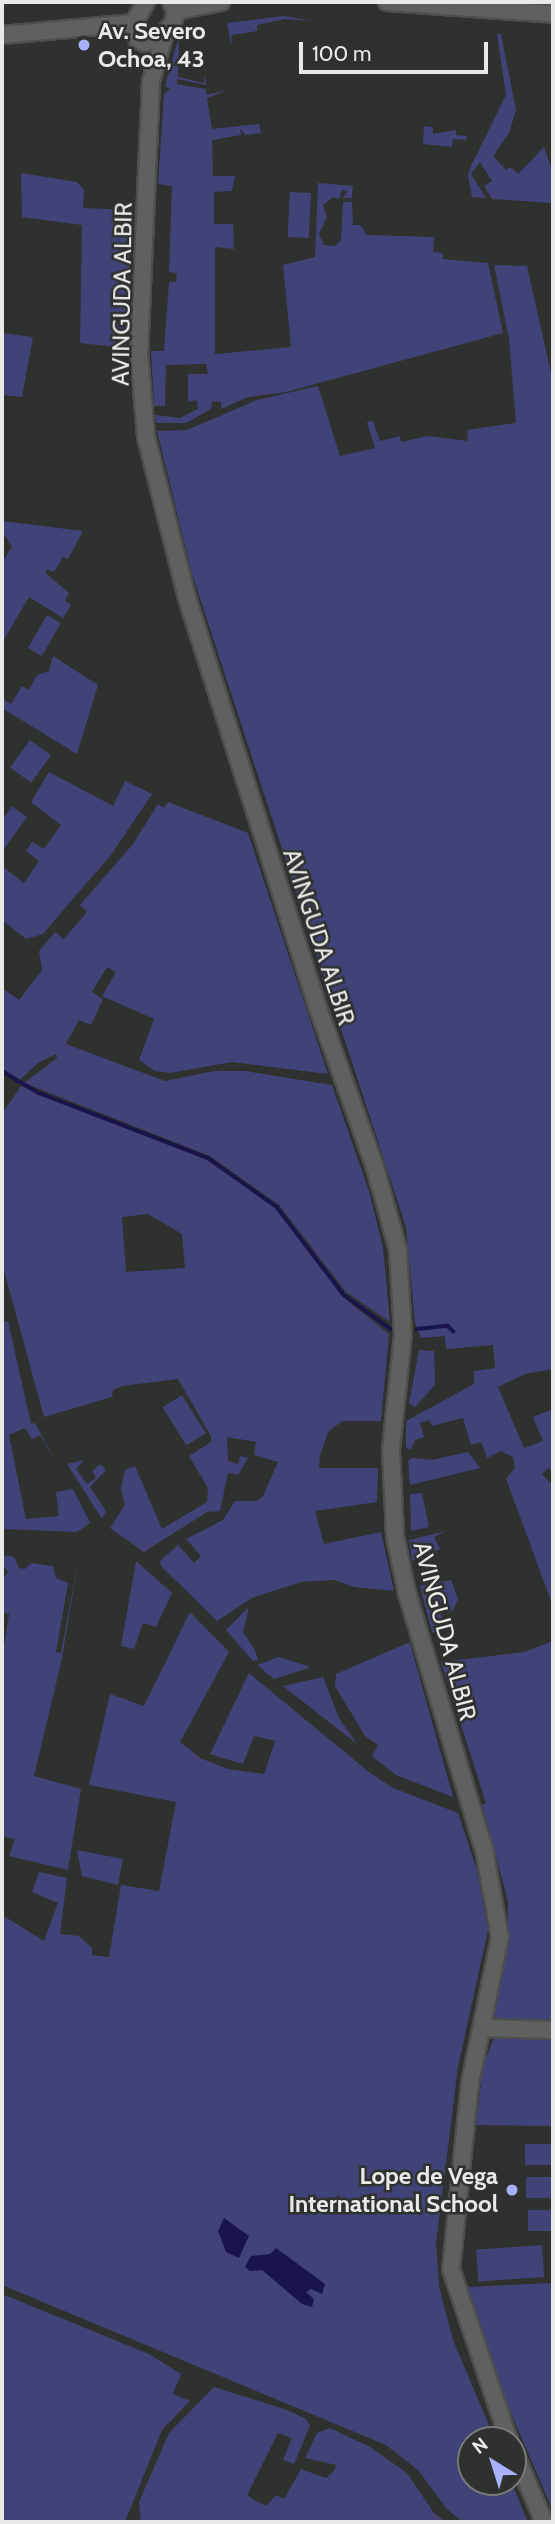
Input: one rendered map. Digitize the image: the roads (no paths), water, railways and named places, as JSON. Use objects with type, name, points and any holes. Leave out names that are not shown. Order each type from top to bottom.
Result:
[{"type":"street","points":[[2,34],[134,23],[144,2]]},
{"type":"street","points":[[173,4],[221,2]]},
{"type":"street","points":[[387,2],[553,14]]},
{"type":"street","name":"AVINGUDA ALBIR","points":[[152,71],[159,61],[173,4]]},
{"type":"street","name":"AVINGUDA ALBIR","points":[[134,23],[152,71],[139,352],[146,437],[187,598],[318,1008],[375,1167],[398,1250],[403,1335],[391,1450],[395,1536],[407,1593],[473,1812],[498,1908],[500,1937],[470,2083],[451,2269],[504,2426]]},
{"type":"street","points":[[141,42],[154,41],[165,33]]},
{"type":"street","points":[[483,2028],[553,2030]]},
{"type":"street","points":[[527,2482],[544,2522]]},
{"type":"waterway","points":[[2,1071],[39,1093],[208,1158],[277,1207],[344,1295],[391,1329]]},
{"type":"waterway","points":[[417,1329],[448,1326],[454,1332]]},
{"type":"place","name":"Av. Severo Ochoa, 43","points":[[84,45]]},
{"type":"place","name":"Lope de Vega International School","points":[[512,2190]]}]
